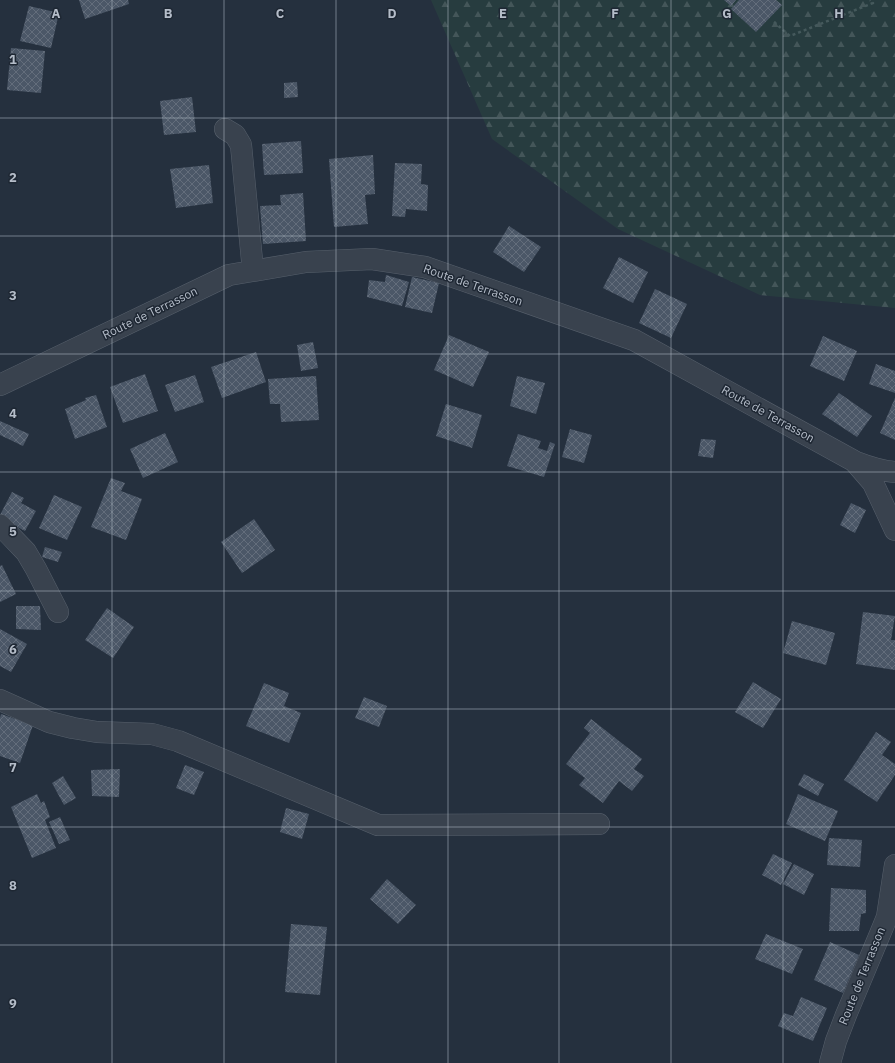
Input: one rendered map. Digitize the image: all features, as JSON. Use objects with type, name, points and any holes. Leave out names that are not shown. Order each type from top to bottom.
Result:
[{"type":"street","points":[[225,129],[235,134],[241,145],[252,271]]},
{"type":"street","name":"Route de Terrasson","points":[[0,385],[229,274],[306,262],[372,258],[425,267],[634,340],[854,461],[873,483],[895,530]]},
{"type":"street","points":[[854,461],[871,468],[895,472]]},
{"type":"street","points":[[0,525],[26,552],[58,612]]},
{"type":"street","points":[[0,700],[49,722],[73,728],[96,732],[152,734],[178,741],[378,824],[387,826],[599,824]]},
{"type":"street","name":"Route de Terrasson","points":[[830,1063],[846,1014],[887,917],[895,865]]},
{"type":"path","points":[[774,22],[790,36],[874,3],[870,0]]},
{"type":"green space","points":[[431,0],[895,0],[895,308],[760,295],[618,229],[492,139]]},
{"type":"building","points":[[79,0],[128,0],[129,4],[85,19]]},
{"type":"building","points":[[724,0],[736,0],[731,6]]},
{"type":"building","points":[[739,0],[776,0],[782,5],[756,32],[731,9]]},
{"type":"building","points":[[29,6],[59,13],[51,48],[20,41]]},
{"type":"building","points":[[11,48],[45,51],[41,93],[7,90]]},
{"type":"building","points":[[297,82],[298,97],[284,98],[284,83]]},
{"type":"building","points":[[192,97],[196,132],[164,135],[160,101]]},
{"type":"building","points":[[301,141],[303,173],[264,175],[262,144]]},
{"type":"building","points":[[373,155],[375,194],[365,195],[368,224],[334,227],[329,159]]},
{"type":"building","points":[[395,163],[422,164],[421,184],[428,185],[427,211],[406,209],[405,217],[392,216]]},
{"type":"building","points":[[209,165],[213,203],[176,208],[170,169]]},
{"type":"building","points":[[303,193],[306,241],[263,244],[260,206],[281,205],[280,195]]},
{"type":"building","points":[[509,226],[541,247],[524,272],[493,252]]},
{"type":"building","points":[[619,257],[648,272],[633,303],[603,288]]},
{"type":"building","points":[[386,275],[409,282],[402,306],[367,297],[369,280],[385,282]]},
{"type":"building","points":[[412,277],[439,283],[432,313],[405,307]]},
{"type":"building","points":[[655,289],[687,304],[671,338],[639,323]]},
{"type":"building","points":[[449,335],[489,352],[473,387],[434,370]]},
{"type":"building","points":[[823,336],[857,351],[844,381],[810,366]]},
{"type":"building","points":[[313,342],[318,368],[301,371],[297,345]]},
{"type":"building","points":[[256,352],[266,382],[222,398],[211,367]]},
{"type":"building","points":[[876,364],[895,371],[895,393],[869,384]]},
{"type":"building","points":[[145,374],[158,411],[123,423],[110,387]]},
{"type":"building","points":[[195,375],[204,402],[175,412],[165,385]]},
{"type":"building","points":[[316,376],[319,420],[281,422],[280,404],[270,404],[268,379]]},
{"type":"building","points":[[517,376],[545,383],[536,414],[510,406]]},
{"type":"building","points":[[839,393],[872,416],[857,437],[822,414]]},
{"type":"building","points":[[96,395],[107,427],[75,439],[65,409],[86,400],[85,398]]},
{"type":"building","points":[[895,398],[895,440],[880,433]]},
{"type":"building","points":[[446,404],[482,415],[472,448],[436,436]]},
{"type":"building","points":[[0,421],[29,434],[23,446],[0,435]]},
{"type":"building","points":[[570,429],[592,435],[584,463],[562,457]]},
{"type":"building","points":[[165,433],[178,462],[143,478],[130,449]]},
{"type":"building","points":[[518,434],[541,441],[538,448],[547,451],[550,442],[555,444],[544,477],[507,466]]},
{"type":"building","points":[[701,439],[716,440],[713,458],[698,456]]},
{"type":"building","points":[[111,478],[125,483],[121,491],[142,499],[126,540],[91,527]]},
{"type":"building","points":[[12,492],[24,498],[21,503],[36,511],[25,531],[0,518],[0,515]]},
{"type":"building","points":[[54,495],[82,507],[67,540],[39,528]]},
{"type":"building","points":[[851,503],[866,510],[855,533],[840,525]]},
{"type":"building","points":[[254,519],[275,550],[242,573],[221,542]]},
{"type":"building","points":[[45,547],[62,552],[58,562],[42,557]]},
{"type":"building","points":[[2,565],[16,594],[0,602],[0,566]]},
{"type":"building","points":[[16,606],[40,606],[41,630],[16,629]]},
{"type":"building","points":[[107,608],[134,627],[113,658],[85,640]]},
{"type":"building","points":[[863,612],[895,616],[891,640],[895,640],[895,670],[856,664]]},
{"type":"building","points":[[792,621],[835,633],[826,665],[783,653]]},
{"type":"building","points":[[0,629],[27,644],[11,672],[0,666]]},
{"type":"building","points":[[753,682],[781,699],[763,728],[735,712]]},
{"type":"building","points":[[264,683],[289,693],[284,706],[301,713],[289,743],[246,726]]},
{"type":"building","points":[[364,697],[387,706],[379,727],[355,718]]},
{"type":"building","points":[[1,714],[33,725],[20,763],[0,756]]},
{"type":"building","points":[[591,719],[642,759],[634,769],[644,776],[632,791],[619,781],[603,803],[579,785],[585,778],[566,764],[590,733],[584,728]]},
{"type":"building","points":[[876,732],[891,742],[882,755],[895,764],[895,775],[877,802],[844,780]]},
{"type":"building","points":[[185,765],[204,772],[194,795],[176,788]]},
{"type":"building","points":[[120,769],[119,797],[92,796],[91,770]]},
{"type":"building","points":[[804,774],[824,784],[818,796],[798,785]]},
{"type":"building","points":[[63,776],[76,798],[64,805],[52,783]]},
{"type":"building","points":[[37,794],[41,803],[44,801],[50,817],[45,820],[56,848],[32,858],[11,807]]},
{"type":"building","points":[[798,794],[838,811],[825,841],[786,824]]},
{"type":"building","points":[[286,808],[309,814],[302,839],[280,832]]},
{"type":"building","points":[[60,817],[70,840],[59,844],[49,822]]},
{"type":"building","points":[[829,838],[862,840],[860,867],[827,865]]},
{"type":"building","points":[[773,854],[792,863],[781,885],[762,875]]},
{"type":"building","points":[[794,864],[814,874],[804,895],[783,884]]},
{"type":"building","points":[[387,879],[416,905],[398,924],[370,899]]},
{"type":"building","points":[[831,888],[866,890],[866,913],[861,914],[859,931],[829,931]]},
{"type":"building","points":[[291,924],[327,927],[320,995],[285,992]]},
{"type":"building","points":[[766,934],[803,949],[792,974],[755,959]]},
{"type":"building","points":[[830,942],[859,955],[843,993],[814,980]]},
{"type":"building","points":[[801,997],[827,1008],[813,1041],[778,1026],[784,1013],[793,1016]]}]
